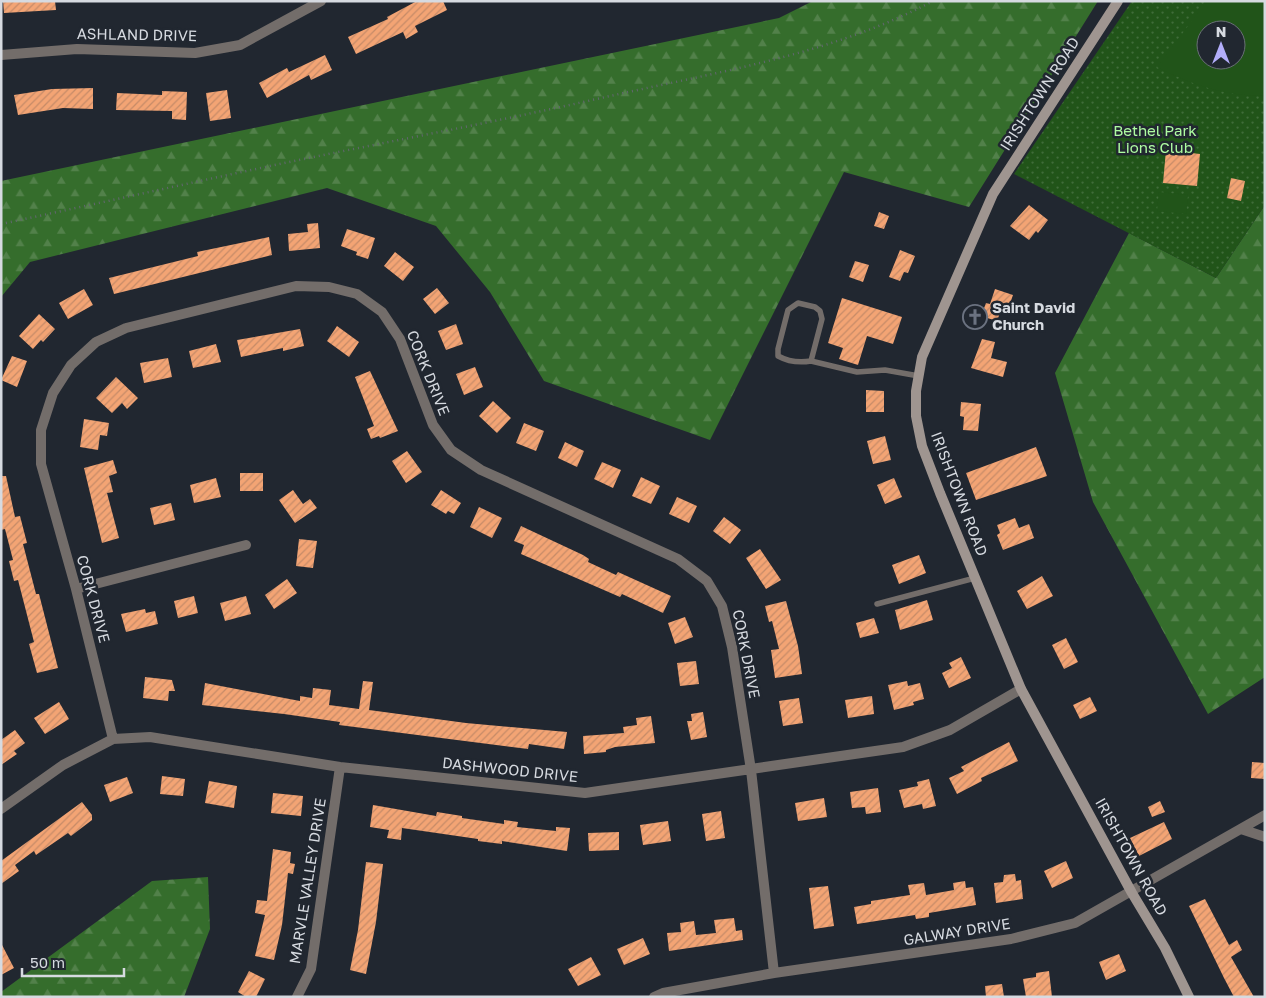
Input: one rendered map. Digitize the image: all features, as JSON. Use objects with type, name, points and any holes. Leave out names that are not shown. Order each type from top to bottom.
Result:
[{"type":"street","name":"ASHLAND DRIVE","points":[[1,55],[77,49],[196,53],[240,45],[321,1]]},
{"type":"street","name":"IRISHTOWN ROAD","points":[[1118,1],[993,194],[922,357],[916,416],[922,446],[1021,689],[1132,893],[1165,948],[1188,997]]},
{"type":"street","name":"CORK DRIVE","points":[[113,738],[76,589],[41,464],[40,430],[52,393],[71,365],[96,342],[126,328],[296,286],[329,287],[356,294],[382,312],[400,339],[433,425],[451,450],[481,470],[678,559],[707,581],[722,606],[732,647],[751,770],[774,973]]},
{"type":"street","points":[[76,589],[246,545]]},
{"type":"street","name":"DASHWOOD DRIVE","points":[[1,810],[63,765],[113,738],[150,737],[340,767],[585,793],[902,747],[950,730],[1021,689]]},
{"type":"street","name":"MARVLE VALLEY DRIVE","points":[[297,997],[311,969],[340,767]]},
{"type":"street","name":"GALWAY DRIVE","points":[[654,997],[774,973],[1011,939],[1075,923],[1132,893],[1265,815]]},
{"type":"street","points":[[1241,829],[1265,837]]},
{"type":"lane","points":[[811,361],[822,319],[820,310],[798,303],[788,310],[778,356],[800,363],[811,361],[856,372],[885,370],[919,376]]},
{"type":"lane","points":[[877,604],[975,578]]},
{"type":"path","points":[[1,224],[271,166],[489,124],[750,65],[859,33],[914,11],[933,1]]},
{"type":"green space","points":[[813,1],[1098,1],[969,207],[844,172],[710,440],[544,381],[490,292],[436,226],[327,188],[30,262],[1,297],[1,181],[779,18]]},
{"type":"green space","name":"Bethel Park Lions Club","points":[[1132,1],[1265,1],[1265,205],[1216,278],[1014,174]]},
{"type":"green space","points":[[1207,1],[1265,1],[1265,96],[1222,92],[1183,79],[1157,67]]},
{"type":"green space","points":[[1159,192],[1188,195],[1186,214],[1157,211]]},
{"type":"green space","points":[[1265,205],[1265,677],[1208,714],[1093,502],[1055,373],[1129,233],[1216,278]]},
{"type":"green space","points":[[208,877],[210,929],[184,997],[1,997],[1,992],[152,881]]},
{"type":"building","points":[[3,1],[55,1],[56,10],[4,13]]},
{"type":"building","points":[[417,1],[443,1],[447,10],[415,26],[418,32],[406,39],[403,32],[356,54],[348,37],[388,19],[387,17]]},
{"type":"building","points":[[325,55],[332,70],[311,80],[309,75],[267,98],[259,83],[287,68],[289,72]]},
{"type":"building","points":[[93,88],[93,109],[63,108],[18,115],[14,95],[52,89]]},
{"type":"building","points":[[227,90],[231,118],[210,121],[206,93]]},
{"type":"building","points":[[162,91],[187,92],[186,120],[172,119],[172,111],[116,110],[117,93],[162,95]]},
{"type":"building","points":[[1166,150],[1200,154],[1197,186],[1163,183]]},
{"type":"building","points":[[1231,178],[1245,181],[1241,201],[1227,198]]},
{"type":"building","points":[[1029,205],[1048,220],[1038,233],[1036,231],[1029,240],[1010,226]]},
{"type":"building","points":[[879,212],[889,216],[884,229],[874,226]]},
{"type":"building","points":[[318,223],[320,248],[289,251],[288,234],[308,232],[307,224]]},
{"type":"building","points":[[347,229],[375,238],[368,259],[356,255],[357,252],[341,246]]},
{"type":"building","points":[[269,237],[272,255],[114,294],[109,278],[198,256],[197,252]]},
{"type":"building","points":[[900,250],[915,256],[908,273],[904,272],[900,281],[889,277]]},
{"type":"building","points":[[395,252],[414,267],[403,281],[384,266]]},
{"type":"building","points":[[855,261],[869,265],[863,282],[849,277]]},
{"type":"building","points":[[437,288],[449,303],[435,314],[423,299]]},
{"type":"building","points":[[84,289],[93,305],[68,319],[59,303]]},
{"type":"building","points":[[995,289],[1013,295],[1007,312],[1001,310],[997,321],[981,316],[986,303],[990,304]]},
{"type":"building","points":[[842,298],[902,317],[893,344],[867,336],[858,365],[839,359],[843,348],[828,343]]},
{"type":"building","points":[[39,314],[55,329],[43,342],[41,340],[33,349],[19,336]]},
{"type":"building","points":[[456,324],[463,344],[446,350],[438,331]]},
{"type":"building","points":[[337,326],[359,342],[349,357],[327,341]]},
{"type":"building","points":[[300,329],[304,346],[283,351],[283,348],[241,357],[237,340]]},
{"type":"building","points":[[982,339],[995,342],[991,358],[1007,362],[1003,377],[971,368]]},
{"type":"building","points":[[216,344],[221,362],[193,368],[189,351]]},
{"type":"building","points":[[12,356],[27,361],[17,387],[1,380]]},
{"type":"building","points":[[168,358],[172,377],[144,383],[140,363]]},
{"type":"building","points":[[475,367],[483,387],[464,395],[456,374]]},
{"type":"building","points":[[370,371],[398,431],[380,438],[379,436],[371,439],[367,429],[374,426],[355,377]]},
{"type":"building","points":[[116,377],[138,398],[127,409],[122,403],[112,413],[96,398]]},
{"type":"building","points":[[866,390],[884,391],[884,412],[866,412]]},
{"type":"building","points":[[493,401],[511,418],[497,433],[479,416]]},
{"type":"building","points":[[961,402],[981,404],[978,431],[963,430],[964,417],[960,416]]},
{"type":"building","points":[[84,419],[109,423],[107,436],[100,435],[98,450],[80,447]]},
{"type":"building","points":[[524,423],[544,431],[536,451],[516,443]]},
{"type":"building","points":[[885,436],[891,460],[873,464],[867,441]]},
{"type":"building","points":[[565,442],[584,451],[577,467],[558,458]]},
{"type":"building","points":[[1036,447],[1047,476],[976,500],[966,473]]},
{"type":"building","points":[[407,451],[422,472],[406,483],[392,461]]},
{"type":"building","points":[[113,460],[117,473],[109,476],[113,492],[107,493],[119,538],[102,543],[84,468]]},
{"type":"building","points":[[602,462],[621,470],[613,488],[594,479]]},
{"type":"building","points":[[240,473],[263,473],[263,491],[240,491]]},
{"type":"building","points":[[1,476],[6,476],[15,517],[20,516],[27,543],[23,544],[36,594],[39,594],[58,668],[37,673],[29,644],[34,642],[18,580],[14,581],[9,561],[13,560],[5,529],[1,530]]},
{"type":"building","points":[[641,477],[660,486],[651,504],[632,496]]},
{"type":"building","points":[[216,478],[221,497],[194,503],[190,485]]},
{"type":"building","points":[[894,478],[902,497],[885,504],[877,485]]},
{"type":"building","points":[[293,490],[303,504],[310,499],[317,508],[295,523],[279,500]]},
{"type":"building","points":[[441,490],[461,503],[454,514],[448,511],[446,514],[431,505]]},
{"type":"building","points":[[677,497],[697,506],[689,523],[669,514]]},
{"type":"building","points":[[171,503],[175,520],[154,525],[150,508]]},
{"type":"building","points":[[479,507],[502,518],[492,538],[470,527]]},
{"type":"building","points":[[724,517],[741,530],[730,544],[713,531]]},
{"type":"building","points":[[1015,518],[1019,528],[1029,524],[1034,538],[1003,550],[997,535],[1000,533],[997,525]]},
{"type":"building","points":[[521,526],[583,555],[589,559],[588,562],[616,575],[618,572],[671,596],[663,613],[622,594],[620,597],[521,554],[524,545],[514,541]]},
{"type":"building","points":[[299,539],[317,541],[313,568],[296,566]]},
{"type":"building","points":[[760,549],[781,580],[766,589],[746,558]]},
{"type":"building","points":[[919,555],[926,573],[899,584],[892,565]]},
{"type":"building","points":[[1042,576],[1053,596],[1027,609],[1017,591]]},
{"type":"building","points":[[287,579],[297,593],[274,609],[265,595]]},
{"type":"building","points":[[194,596],[198,613],[178,618],[174,601]]},
{"type":"building","points":[[246,596],[251,614],[225,621],[220,603]]},
{"type":"building","points":[[927,600],[933,620],[900,630],[895,610]]},
{"type":"building","points":[[786,601],[798,646],[802,674],[775,678],[771,650],[779,649],[772,621],[769,622],[765,606]]},
{"type":"building","points":[[145,609],[146,613],[155,611],[158,624],[126,632],[121,614]]},
{"type":"building","points":[[685,617],[693,637],[675,644],[668,623]]},
{"type":"building","points":[[874,618],[879,633],[860,638],[856,623]]},
{"type":"building","points":[[1066,638],[1078,662],[1064,669],[1052,645]]},
{"type":"building","points":[[961,657],[971,678],[949,688],[942,673],[952,668],[949,663]]},
{"type":"building","points":[[696,661],[699,684],[680,686],[677,663]]},
{"type":"building","points":[[145,677],[172,680],[175,691],[169,691],[168,701],[143,698]]},
{"type":"building","points":[[363,681],[373,682],[369,710],[466,723],[567,732],[564,749],[529,744],[528,749],[339,725],[340,722],[284,714],[202,705],[205,683],[300,701],[300,696],[312,698],[313,688],[331,690],[329,705],[359,709]]},
{"type":"building","points":[[907,681],[908,686],[920,683],[924,699],[913,702],[914,705],[894,710],[888,685]]},
{"type":"building","points":[[872,696],[874,714],[848,718],[845,700]]},
{"type":"building","points":[[1090,697],[1097,711],[1080,719],[1073,705]]},
{"type":"building","points":[[799,698],[803,723],[783,726],[779,701]]},
{"type":"building","points":[[59,702],[69,719],[45,734],[34,718]]},
{"type":"building","points":[[703,712],[707,737],[691,740],[687,721],[692,721],[691,714]]},
{"type":"building","points":[[651,716],[655,743],[615,747],[606,750],[606,752],[584,754],[583,736],[624,733],[623,727],[637,725],[636,718]]},
{"type":"building","points":[[15,730],[25,743],[14,751],[17,754],[1,765],[1,740]]},
{"type":"building","points":[[1009,742],[1018,761],[981,778],[982,781],[957,794],[949,778],[964,771],[961,767]]},
{"type":"building","points":[[1252,762],[1265,763],[1265,779],[1251,778]]},
{"type":"building","points":[[162,776],[185,779],[183,796],[160,794]]},
{"type":"building","points":[[127,777],[133,793],[110,802],[104,785]]},
{"type":"building","points":[[929,779],[936,806],[923,809],[922,804],[904,808],[899,790],[918,786],[917,782]]},
{"type":"building","points":[[209,781],[237,786],[234,808],[205,803]]},
{"type":"building","points":[[878,788],[881,812],[866,814],[865,807],[852,808],[850,792]]},
{"type":"building","points":[[273,793],[303,796],[301,816],[271,813]]},
{"type":"building","points":[[824,798],[827,817],[798,821],[795,803]]},
{"type":"building","points":[[1160,801],[1165,812],[1152,817],[1148,807]]},
{"type":"building","points":[[82,802],[92,815],[92,820],[71,836],[68,833],[36,855],[34,851],[15,865],[19,871],[1,884],[1,861]]},
{"type":"building","points":[[373,805],[436,816],[437,812],[504,824],[504,820],[518,822],[517,827],[556,831],[556,827],[570,828],[567,851],[502,841],[502,844],[478,841],[478,839],[402,828],[401,840],[387,838],[389,830],[370,827]]},
{"type":"building","points":[[721,811],[725,838],[706,841],[702,814]]},
{"type":"building","points":[[668,821],[671,841],[643,845],[640,825]]},
{"type":"building","points":[[1164,822],[1172,839],[1139,856],[1130,838]]},
{"type":"building","points":[[619,832],[619,850],[589,851],[588,833]]},
{"type":"building","points":[[273,849],[291,852],[290,863],[295,864],[293,874],[288,873],[282,925],[274,960],[255,956],[265,915],[255,913],[257,900],[267,901]]},
{"type":"building","points":[[1066,861],[1073,878],[1052,888],[1044,871]]},
{"type":"building","points":[[366,862],[383,864],[376,922],[366,974],[350,970],[358,930]]},
{"type":"building","points":[[1015,874],[1016,881],[1021,880],[1023,899],[996,903],[994,883],[1003,882],[1004,875]]},
{"type":"building","points":[[965,881],[966,888],[973,887],[976,905],[929,913],[929,917],[916,919],[915,915],[857,924],[854,907],[871,904],[871,901],[910,895],[908,885],[924,883],[926,895],[954,890],[953,883]]},
{"type":"building","points":[[828,886],[834,926],[814,929],[809,888]]},
{"type":"building","points":[[1205,899],[1229,945],[1237,940],[1242,950],[1231,957],[1254,997],[1234,997],[1224,978],[1189,906]]},
{"type":"building","points":[[734,918],[736,931],[742,930],[743,940],[669,951],[667,933],[681,932],[680,923],[694,921],[696,935],[716,933],[714,920]]},
{"type":"building","points":[[643,938],[650,954],[624,965],[617,949]]},
{"type":"building","points":[[1,943],[14,968],[1,975]]},
{"type":"building","points":[[1119,954],[1126,971],[1106,980],[1099,962]]},
{"type":"building","points":[[591,957],[601,975],[578,986],[568,969]]},
{"type":"building","points":[[249,971],[265,979],[256,997],[246,997],[238,992]]},
{"type":"building","points":[[1049,971],[1052,997],[1026,997],[1023,979],[1036,977],[1036,973]]},
{"type":"building","points":[[1002,984],[1004,997],[986,997],[985,986]]},
{"type":"place","name":"Saint David Church","points":[[975,317]]}]
